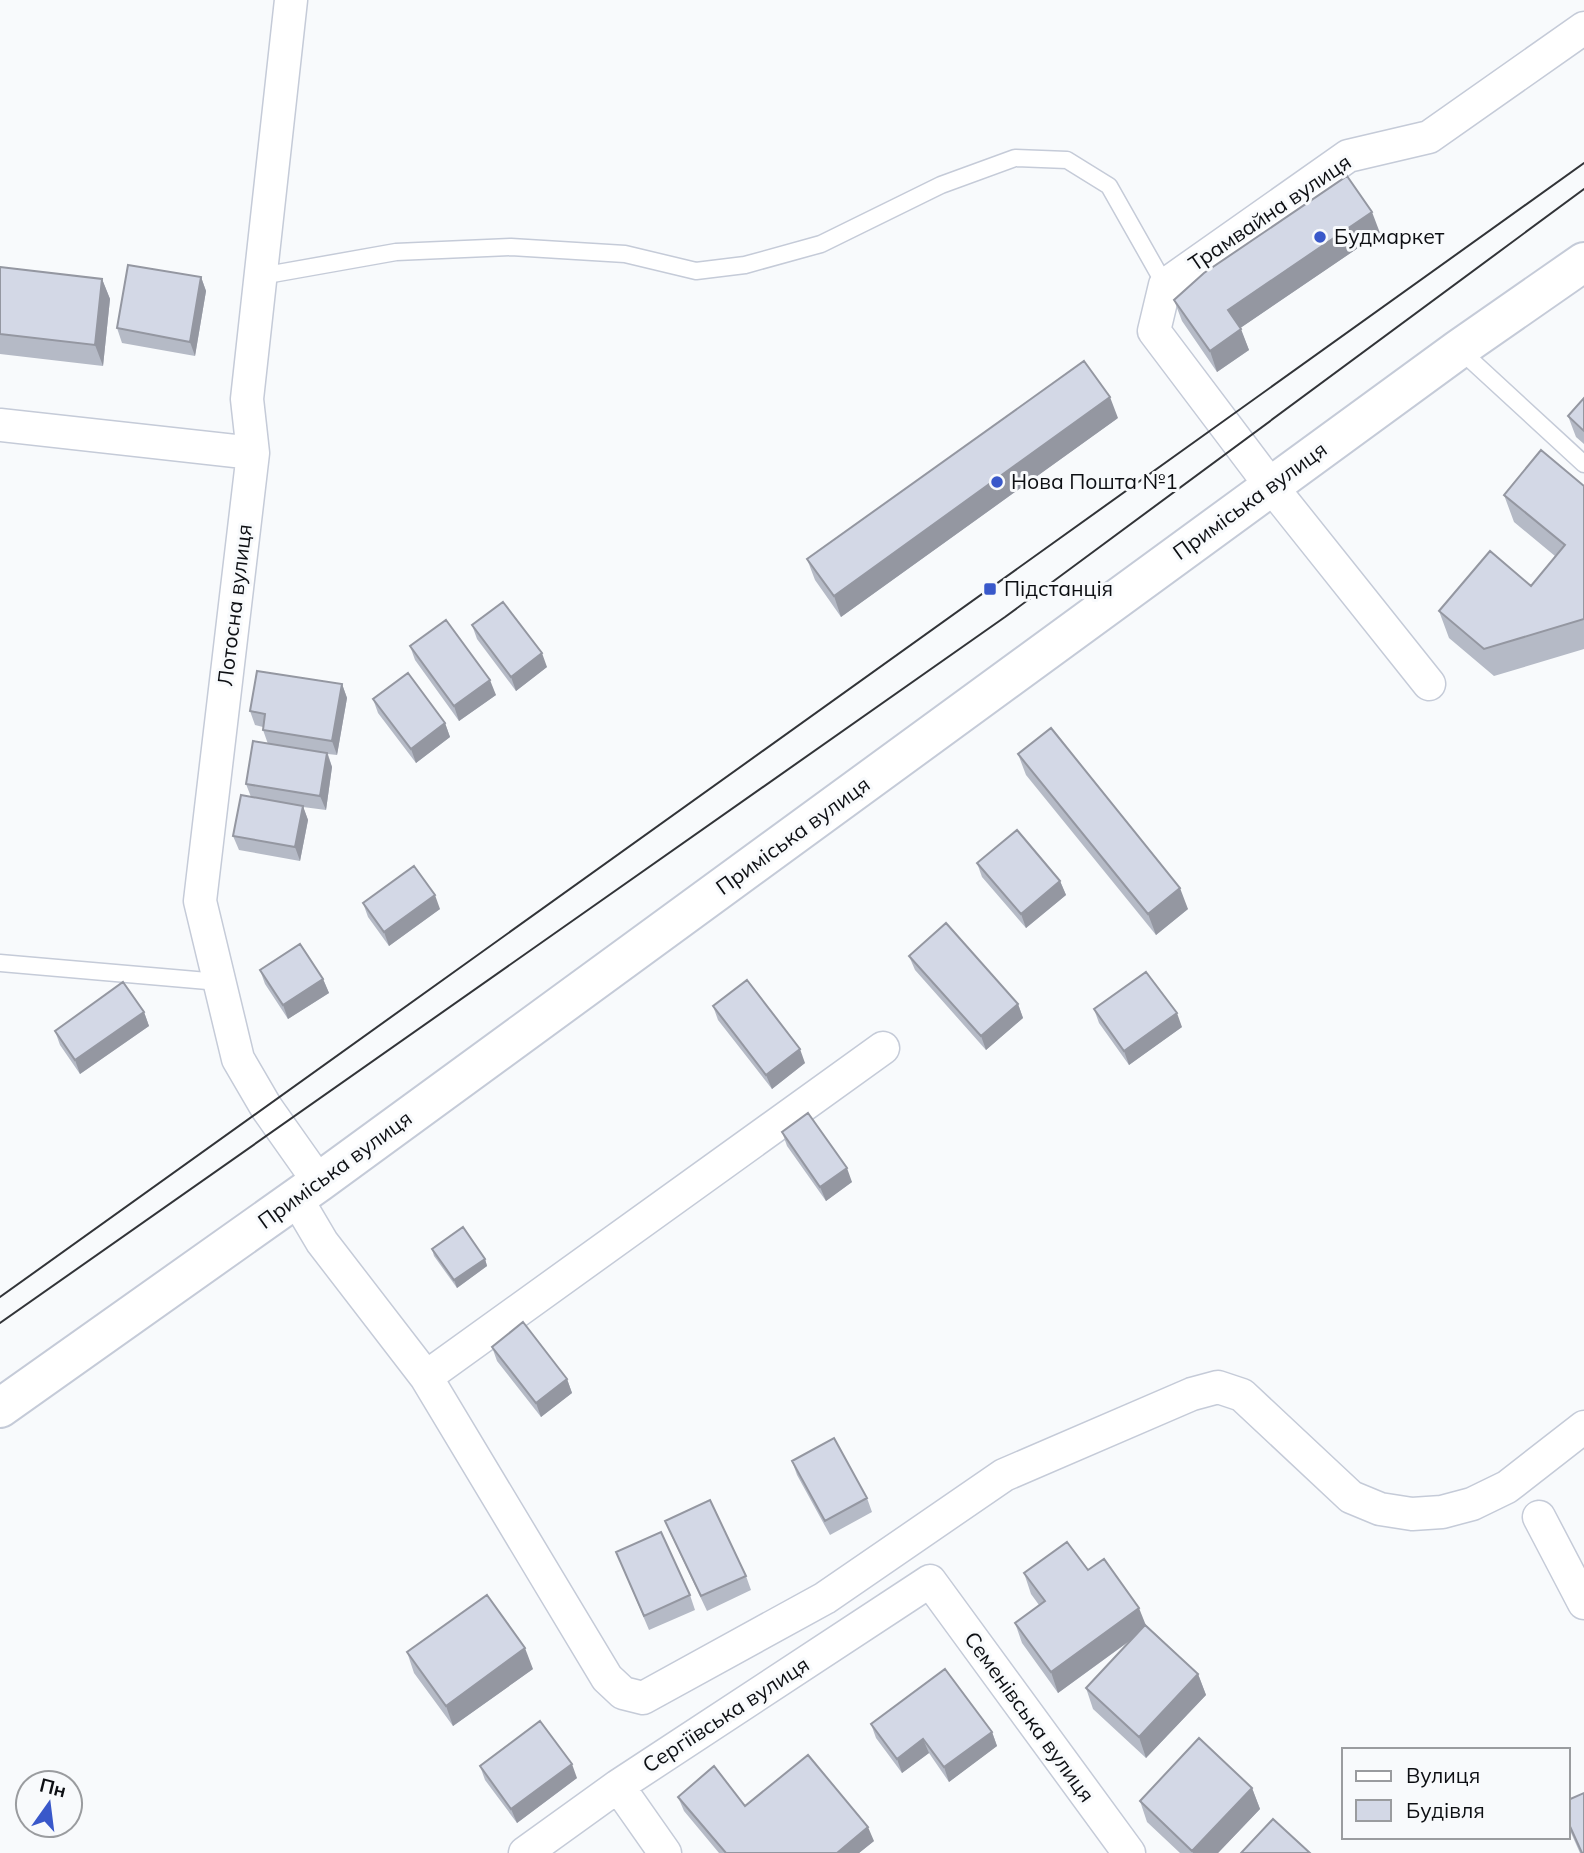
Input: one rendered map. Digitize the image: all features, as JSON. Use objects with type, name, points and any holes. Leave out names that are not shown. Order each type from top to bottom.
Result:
[{"type":"street","name":"Лотосна вулиця","points":[[291,0],[247,399],[253,453],[200,901],[238,1059],[308,1190],[322,1242],[426,1377],[607,1678],[623,1693],[643,1698],[825,1598],[1004,1475],[1192,1394],[1218,1387],[1242,1395],[1350,1497],[1380,1510],[1412,1514],[1441,1512],[1472,1504],[1507,1487],[1584,1427]]},
{"type":"street","name":"Трамвайна вулиця","points":[[1165,285],[1348,156],[1429,137],[1584,29]]},
{"type":"street","name":"Приміська вулиця","points":[[0,1408],[308,1190],[1458,349],[1584,262]]},
{"type":"street","points":[[1165,285],[1154,331],[1270,486],[1429,684]]},
{"type":"street","points":[[0,425],[253,453]]},
{"type":"street","points":[[426,1377],[883,1048]]},
{"type":"street","points":[[1539,1517],[1584,1603]]},
{"type":"street","name":"Сергіївська вулиця","points":[[525,1853],[618,1786],[930,1581]]},
{"type":"street","name":"Семенівська вулиця","points":[[930,1581],[1129,1853]]},
{"type":"street","points":[[618,1786],[665,1853]]},
{"type":"lane","points":[[261,276],[396,253],[511,247],[625,254],[696,271],[745,265],[821,244],[941,185],[1015,158],[1067,160],[1109,186],[1165,285]]},
{"type":"lane","points":[[1458,349],[1584,464]]},
{"type":"lane","points":[[0,963],[219,982]]},
{"type":"building","points":[[1347,176],[1372,212],[1228,310],[1241,329],[1210,351],[1174,300],[1204,273]]},
{"type":"building","points":[[128,265],[201,277],[190,342],[117,328]]},
{"type":"building","points":[[0,267],[102,279],[95,345],[0,334]]},
{"type":"building","points":[[1084,361],[1110,397],[834,596],[807,559]]},
{"type":"building","points":[[1584,398],[1584,431],[1568,416]]},
{"type":"building","points":[[1541,450],[1584,486],[1584,619],[1484,649],[1439,611],[1490,551],[1531,586],[1565,545],[1504,495]]},
{"type":"building","points":[[503,602],[542,653],[511,677],[472,625]]},
{"type":"building","points":[[446,620],[490,680],[454,706],[410,646]]},
{"type":"building","points":[[257,671],[342,684],[332,741],[263,730],[265,714],[250,711]]},
{"type":"building","points":[[408,673],[445,723],[411,749],[373,699]]},
{"type":"building","points":[[1051,728],[1180,888],[1148,914],[1018,754]]},
{"type":"building","points":[[253,741],[327,753],[320,796],[246,784]]},
{"type":"building","points":[[241,795],[303,806],[295,847],[233,836]]},
{"type":"building","points":[[1017,830],[1060,881],[1021,914],[977,863]]},
{"type":"building","points":[[414,866],[435,895],[384,932],[363,903]]},
{"type":"building","points":[[946,923],[1018,1004],[981,1036],[909,956]]},
{"type":"building","points":[[300,944],[323,979],[283,1005],[260,970]]},
{"type":"building","points":[[1146,972],[1177,1013],[1124,1051],[1094,1009]]},
{"type":"building","points":[[747,980],[800,1049],[766,1075],[713,1006]]},
{"type":"building","points":[[123,982],[144,1012],[75,1060],[55,1031]]},
{"type":"building","points":[[808,1113],[847,1168],[820,1187],[782,1132]]},
{"type":"building","points":[[463,1227],[485,1259],[454,1280],[432,1249]]},
{"type":"building","points":[[523,1322],[567,1379],[536,1403],[492,1347]]},
{"type":"building","points":[[834,1438],[867,1498],[825,1521],[792,1461]]},
{"type":"building","points":[[710,1500],[746,1576],[701,1596],[665,1521]]},
{"type":"building","points":[[661,1532],[690,1595],[644,1616],[616,1552]]},
{"type":"building","points":[[1067,1542],[1088,1570],[1104,1559],[1139,1608],[1051,1672],[1015,1623],[1045,1601],[1024,1573]]},
{"type":"building","points":[[487,1595],[525,1648],[446,1706],[407,1652]]},
{"type":"building","points":[[1145,1625],[1198,1674],[1139,1737],[1086,1688]]},
{"type":"building","points":[[945,1669],[992,1732],[944,1767],[923,1739],[897,1759],[871,1724]]},
{"type":"building","points":[[540,1721],[572,1764],[511,1809],[480,1766]]},
{"type":"building","points":[[1199,1738],[1252,1788],[1192,1851],[1140,1801]]},
{"type":"building","points":[[808,1755],[868,1827],[837,1853],[726,1853],[678,1797],[714,1766],[745,1806]]},
{"type":"building","points":[[1584,1793],[1584,1853],[1570,1826],[1570,1799]]},
{"type":"building","points":[[1273,1819],[1310,1853],[1241,1853]]},
{"type":"tram line","points":[[0,1297],[1584,163]]},
{"type":"tram line","points":[[0,1323],[1005,617],[1584,189]]},
{"type":"place","name":"Будмаркет","points":[[1320,237]]},
{"type":"place","name":"Нова Пошта №1","points":[[997,482]]},
{"type":"place","name":"Підстанція","points":[[990,589]]}]
